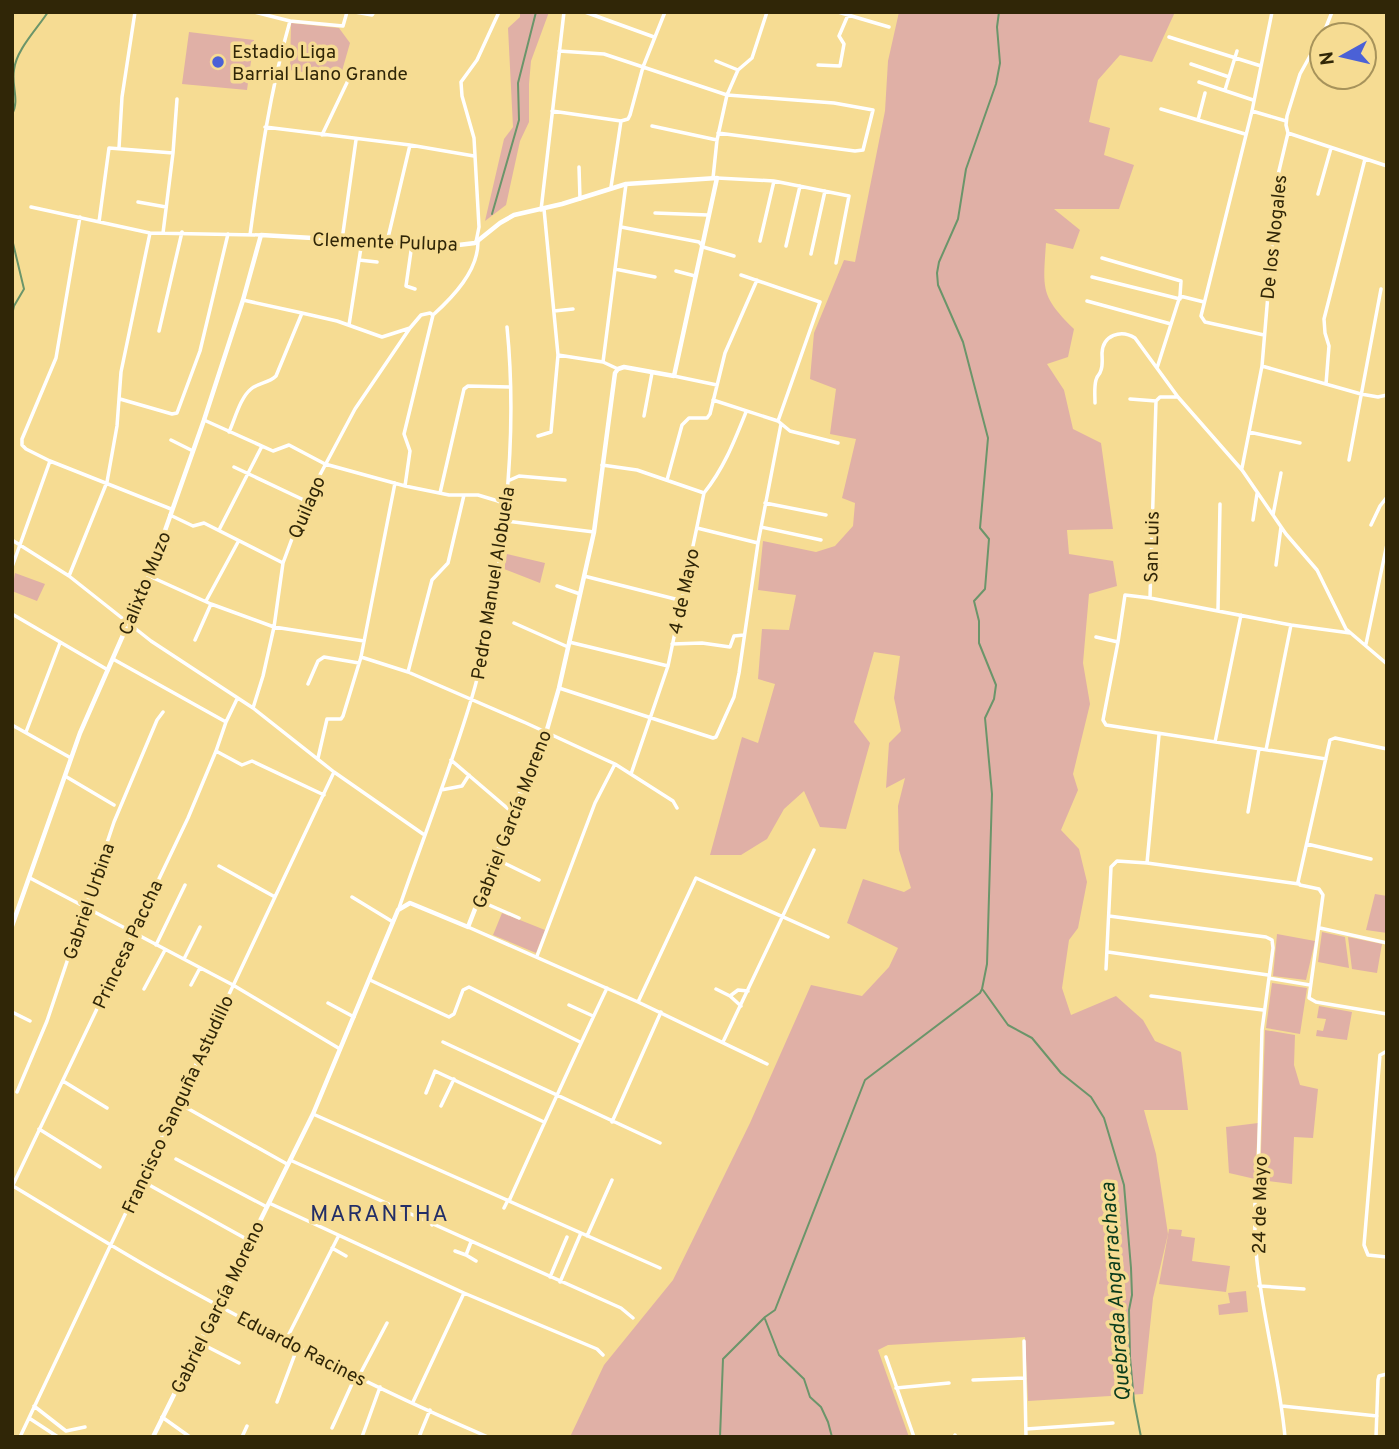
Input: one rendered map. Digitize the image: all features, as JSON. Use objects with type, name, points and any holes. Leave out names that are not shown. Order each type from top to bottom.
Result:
[{"type":"street","points":[[118,148],[122,97],[135,12]]},
{"type":"street","points":[[254,12],[290,21],[343,26],[347,12]]},
{"type":"street","points":[[355,12],[374,13]]},
{"type":"street","points":[[405,486],[410,451],[404,435],[433,315],[465,281],[478,253],[474,138],[461,96],[461,82],[477,60],[499,12]]},
{"type":"street","points":[[538,436],[551,432],[558,355],[543,209],[564,12]]},
{"type":"street","points":[[585,12],[654,37]]},
{"type":"street","points":[[552,111],[621,121],[628,118],[643,67],[665,12]]},
{"type":"street","points":[[674,376],[710,215],[717,140],[727,95],[738,70],[752,58],[767,12]]},
{"type":"street","points":[[838,12],[888,27]]},
{"type":"street","points":[[1264,335],[1205,322],[1201,316],[1252,111],[1272,12]]},
{"type":"street","name":"De los Nogales","points":[[1242,470],[1262,366],[1278,175],[1288,133],[1286,121],[1300,74],[1332,12]]},
{"type":"street","points":[[818,65],[840,66],[844,44],[839,36],[848,15]]},
{"type":"street","points":[[250,235],[265,127],[277,65],[290,21]]},
{"type":"street","points":[[1169,37],[1261,66]]},
{"type":"street","points":[[559,51],[604,54],[727,95],[834,103],[873,110],[865,149],[855,151],[718,133]]},
{"type":"street","points":[[1225,90],[1237,51]]},
{"type":"street","points":[[716,61],[738,70]]},
{"type":"street","points":[[1191,64],[1229,77]]},
{"type":"street","points":[[323,135],[353,70]]},
{"type":"street","points":[[1199,82],[1253,100]]},
{"type":"street","points":[[1198,120],[1205,93]]},
{"type":"street","points":[[163,233],[177,99]]},
{"type":"street","points":[[1161,109],[1245,134]]},
{"type":"street","points":[[1252,111],[1286,121]]},
{"type":"street","points":[[611,187],[621,121]]},
{"type":"street","points":[[652,126],[717,140]]},
{"type":"street","points":[[265,127],[475,156]]},
{"type":"street","points":[[1288,133],[1387,166]]},
{"type":"street","points":[[342,240],[356,139]]},
{"type":"street","points":[[387,242],[410,145]]},
{"type":"street","points":[[99,222],[109,148],[173,153]]},
{"type":"street","points":[[1318,194],[1331,148]]},
{"type":"street","points":[[1326,384],[1329,346],[1324,319],[1365,159]]},
{"type":"street","points":[[579,167],[580,199]]},
{"type":"street","name":"Clemente Pulupa","points":[[31,207],[150,233],[261,235],[450,246],[477,243],[508,218],[580,199],[611,187],[715,178],[774,181],[845,194],[849,199],[836,263]]},
{"type":"street","points":[[760,241],[774,181]]},
{"type":"street","points":[[603,362],[626,184]]},
{"type":"street","points":[[786,246],[800,186]]},
{"type":"street","points":[[811,254],[825,191]]},
{"type":"street","points":[[138,202],[166,206]]},
{"type":"street","points":[[654,213],[710,215]]},
{"type":"street","points":[[80,217],[56,358],[22,439],[22,445],[50,461],[107,482],[171,512],[193,526],[204,523],[283,564]]},
{"type":"street","points":[[621,227],[699,242],[703,247],[734,257]]},
{"type":"street","points":[[159,331],[182,232]]},
{"type":"street","points":[[69,576],[107,482],[117,426],[121,372],[150,233]]},
{"type":"street","points":[[119,399],[172,414],[177,413],[200,351],[228,234]]},
{"type":"street","name":"Calixto Muzo","points":[[12,926],[71,758],[149,576],[204,420],[261,235]]},
{"type":"street","points":[[349,326],[362,241]]},
{"type":"street","points":[[412,242],[406,286],[415,289]]},
{"type":"street","points":[[1101,258],[1181,282],[1180,297],[1157,368]]},
{"type":"street","points":[[359,260],[377,262]]},
{"type":"street","points":[[615,269],[655,277]]},
{"type":"street","points":[[676,271],[695,276]]},
{"type":"street","points":[[559,688],[713,738],[716,737],[734,697],[779,423],[820,302],[741,275]]},
{"type":"street","points":[[1092,277],[1204,302]]},
{"type":"street","points":[[667,481],[682,425],[689,418],[707,418],[732,333],[757,280]]},
{"type":"street","points":[[1349,460],[1381,289]]},
{"type":"street","points":[[243,300],[302,313],[382,337],[410,328],[421,315],[433,315]]},
{"type":"street","points":[[1087,301],[1171,324]]},
{"type":"street","points":[[554,311],[573,309]]},
{"type":"street","points":[[229,432],[246,394],[276,376],[302,313]]},
{"type":"street","name":"Pedro Manuel Alobuela","points":[[398,910],[472,698],[488,626],[506,521],[509,482],[510,387],[506,327]]},
{"type":"street","name":"Quilago","points":[[253,708],[274,627],[283,564],[306,500],[355,409],[410,328]]},
{"type":"street","points":[[1095,403],[1096,380],[1102,367],[1103,347],[1109,337],[1122,333],[1135,338],[1178,397],[1242,470],[1281,527],[1317,570],[1350,633],[1387,664]]},
{"type":"street","points":[[558,355],[603,362],[618,369],[653,372],[717,385]]},
{"type":"street","points":[[1262,366],[1361,394],[1378,397],[1387,395]]},
{"type":"street","name":"Gabriel García Moreno","points":[[153,1437],[313,1114],[398,910],[410,903],[468,927],[480,901],[546,733],[559,688],[594,532],[614,377],[618,369]]},
{"type":"street","points":[[644,415],[653,372]]},
{"type":"street","points":[[440,493],[464,389],[468,386],[510,387]]},
{"type":"street","points":[[1130,399],[1156,401],[1160,397],[1178,397]]},
{"type":"street","points":[[713,400],[779,423],[790,430],[838,443]]},
{"type":"street","name":"San Luis","points":[[1156,401],[1150,598],[1291,625],[1350,633]]},
{"type":"street","name":"4 de Mayo","points":[[631,774],[668,666],[704,493],[730,455],[746,412]]},
{"type":"street","points":[[204,420],[274,452],[289,445],[325,464],[405,486],[440,493],[478,495],[498,501],[507,509]]},
{"type":"street","points":[[1249,432],[1300,443]]},
{"type":"street","points":[[170,440],[193,451]]},
{"type":"street","points":[[219,530],[261,448]]},
{"type":"street","points":[[12,567],[50,461]]},
{"type":"street","points":[[602,465],[637,470],[704,493]]},
{"type":"street","points":[[234,467],[306,500]]},
{"type":"street","points":[[1273,515],[1281,473]]},
{"type":"street","points":[[509,482],[515,476],[565,480]]},
{"type":"street","points":[[318,758],[326,721],[330,718],[341,719],[343,716],[359,663],[395,483]]},
{"type":"street","points":[[1253,520],[1257,492]]},
{"type":"street","points":[[408,672],[432,580],[448,563],[464,495]]},
{"type":"street","points":[[1371,525],[1387,497]]},
{"type":"street","points":[[765,503],[826,515]]},
{"type":"street","points":[[1218,610],[1220,504]]},
{"type":"street","points":[[506,521],[594,532]]},
{"type":"street","points":[[761,527],[821,540]]},
{"type":"street","points":[[1276,565],[1281,527]]},
{"type":"street","points":[[696,528],[758,543]]},
{"type":"street","points":[[12,540],[69,576],[152,641],[253,708],[334,772],[424,834]]},
{"type":"street","points":[[195,640],[238,542]]},
{"type":"street","points":[[1366,645],[1387,544]]},
{"type":"street","points":[[149,576],[209,603],[274,627],[364,641]]},
{"type":"street","points":[[584,576],[682,601]]},
{"type":"street","points":[[556,586],[580,594]]},
{"type":"street","points":[[1150,598],[1125,595],[1104,723],[1159,735],[1326,759]]},
{"type":"street","points":[[12,614],[108,670]]},
{"type":"street","points":[[1215,742],[1241,615]]},
{"type":"street","points":[[514,624],[569,644],[668,666]]},
{"type":"street","points":[[1266,750],[1291,625]]},
{"type":"street","points":[[672,644],[702,643],[730,647],[733,636],[744,635]]},
{"type":"street","points":[[1096,637],[1118,642]]},
{"type":"street","points":[[26,732],[60,643]]},
{"type":"street","points":[[308,684],[320,659],[324,657],[359,663]]},
{"type":"street","points":[[360,657],[408,672],[472,698],[615,764],[673,801],[677,808]]},
{"type":"street","points":[[113,659],[226,722]]},
{"type":"street","name":"Princesa Paccha","points":[[13,1187],[188,818],[237,699]]},
{"type":"street","name":"Gabriel Urbina","points":[[17,1092],[47,1021],[114,822],[157,720],[163,712]]},
{"type":"street","points":[[12,725],[71,758]]},
{"type":"street","points":[[1147,863],[1159,735]]},
{"type":"street","points":[[1299,884],[1329,742],[1333,738],[1387,749]]},
{"type":"street","points":[[1248,812],[1259,749]]},
{"type":"street","points":[[216,751],[242,765],[252,761],[324,795]]},
{"type":"street","points":[[451,760],[513,813]]},
{"type":"street","points":[[537,956],[595,803],[615,764]]},
{"type":"street","name":"Francisco Sanguña Astudillo","points":[[20,1437],[334,772]]},
{"type":"street","points":[[441,790],[461,786],[469,775]]},
{"type":"street","points":[[65,776],[114,805]]},
{"type":"street","points":[[1307,844],[1371,859]]},
{"type":"street","points":[[723,1042],[814,850]]},
{"type":"street","points":[[496,859],[539,880]]},
{"type":"street","points":[[1106,969],[1113,864],[1117,861],[1299,884],[1322,892],[1320,928],[1309,998],[1316,1002],[1387,1014]]},
{"type":"street","points":[[219,866],[275,897]]},
{"type":"street","points":[[29,877],[233,985],[340,1049]]},
{"type":"street","points":[[638,1002],[696,878],[828,937]]},
{"type":"street","points":[[156,945],[185,885]]},
{"type":"street","points":[[352,897],[393,922]]},
{"type":"street","points":[[480,901],[519,918]]},
{"type":"street","name":"24 de Mayo","points":[[1109,916],[1270,939],[1273,948],[1264,1010],[1255,1192],[1259,1286],[1282,1406],[1285,1437]]},
{"type":"street","points":[[184,959],[200,927]]},
{"type":"street","points":[[468,927],[661,1012],[767,1063]]},
{"type":"street","points":[[1320,928],[1387,943]]},
{"type":"street","points":[[144,989],[165,950]]},
{"type":"street","points":[[1108,952],[1269,975],[1310,985]]},
{"type":"street","points":[[191,985],[200,968]]},
{"type":"street","points":[[370,980],[449,1017],[454,1014],[463,990],[469,987],[580,1042]]},
{"type":"street","points":[[504,1208],[607,988]]},
{"type":"street","points":[[716,989],[741,1006]]},
{"type":"street","points":[[730,996],[738,990],[748,991]]},
{"type":"street","points":[[1151,996],[1264,1010]]},
{"type":"street","points":[[328,1003],[354,1017]]},
{"type":"street","points":[[569,1005],[593,1017]]},
{"type":"street","points":[[12,1012],[30,1021]]},
{"type":"street","points":[[612,1122],[661,1012]]},
{"type":"street","points":[[443,1041],[660,1143]]},
{"type":"street","points":[[1387,1051],[1380,1055],[1364,1245],[1368,1255],[1387,1257]]},
{"type":"street","points":[[426,1093],[435,1071],[544,1122]]},
{"type":"street","points":[[441,1106],[454,1079]]},
{"type":"street","points":[[63,1081],[107,1108]]},
{"type":"street","points":[[178,1103],[289,1162],[621,1308],[633,1318]]},
{"type":"street","points":[[313,1114],[660,1268]]},
{"type":"street","points":[[39,1129],[100,1167]]},
{"type":"street","points":[[176,1159],[268,1205],[597,1349],[603,1355]]},
{"type":"street","points":[[587,1236],[612,1180]]},
{"type":"street","points":[[141,1181],[250,1241]]},
{"type":"street","name":"Eduardo Racines","points":[[13,1187],[219,1306],[357,1376],[488,1437]]},
{"type":"street","points":[[432,1225],[441,1205]]},
{"type":"street","points":[[561,1282],[581,1233]]},
{"type":"street","points":[[286,1340],[338,1237]]},
{"type":"street","points":[[550,1277],[567,1237]]},
{"type":"street","points":[[466,1255],[471,1242]]},
{"type":"street","points":[[332,1248],[346,1256]]},
{"type":"street","points":[[455,1251],[476,1261]]},
{"type":"street","points":[[1259,1286],[1304,1289]]},
{"type":"street","points":[[412,1402],[464,1293]]},
{"type":"street","points":[[332,1428],[387,1322]]},
{"type":"street","points":[[1024,1341],[1026,1437]]},
{"type":"street","points":[[200,1343],[239,1363]]},
{"type":"street","points":[[277,1402],[298,1346]]},
{"type":"street","points":[[886,1357],[914,1437]]},
{"type":"street","points":[[1376,1437],[1379,1376],[1387,1374]]},
{"type":"street","points":[[973,1380],[1025,1378]]},
{"type":"street","points":[[896,1388],[949,1383]]},
{"type":"street","points":[[362,1437],[380,1387]]},
{"type":"street","points":[[34,1406],[66,1431],[85,1427]]},
{"type":"street","points":[[1282,1406],[1377,1416]]},
{"type":"street","points":[[419,1437],[429,1410]]},
{"type":"street","points":[[29,1418],[58,1437]]},
{"type":"street","points":[[162,1418],[190,1437]]},
{"type":"street","points":[[1026,1429],[1113,1423]]},
{"type":"street","points":[[242,1437],[247,1426]]},
{"type":"street","points":[[467,1437],[470,1429]]},
{"type":"shaded area","points":[[520,12],[549,12],[531,61],[529,122],[520,141],[506,205],[485,221],[504,139],[513,127],[508,28],[520,17]]},
{"type":"shaded area","points":[[899,12],[1175,12],[1152,62],[1120,55],[1098,80],[1089,122],[1110,128],[1104,155],[1134,165],[1119,209],[1054,209],[1080,230],[1073,249],[1046,243],[1044,271],[1049,299],[1074,329],[1068,357],[1047,364],[1064,390],[1073,429],[1101,443],[1113,529],[1067,530],[1069,554],[1113,561],[1117,586],[1089,594],[1083,663],[1090,704],[1073,774],[1078,790],[1061,830],[1079,849],[1087,882],[1078,928],[1069,940],[1062,988],[1071,1015],[1116,996],[1143,1020],[1155,1041],[1181,1052],[1188,1110],[1144,1110],[1156,1154],[1168,1234],[1153,1298],[1143,1394],[1028,1401],[1025,1337],[888,1345],[878,1350],[909,1437],[570,1437],[604,1365],[673,1280],[750,1123],[811,985],[862,996],[889,967],[898,948],[847,923],[863,879],[904,892],[911,888],[899,850],[898,806],[905,778],[886,788],[889,743],[901,731],[894,698],[900,656],[874,652],[854,722],[870,743],[846,829],[820,827],[804,791],[784,809],[767,839],[741,855],[710,855],[742,737],[758,743],[775,684],[758,679],[762,629],[789,630],[796,595],[758,590],[763,541],[816,552],[835,546],[853,526],[855,503],[842,498],[856,439],[830,434],[836,389],[810,379],[814,333],[844,260],[855,262],[885,111],[888,61]]},
{"type":"shaded area","points":[[291,23],[339,28],[350,43],[340,78],[290,70]]},
{"type":"shaded area","name":"Estadio Liga Barrial Llano Grande","points":[[189,32],[254,40],[247,90],[182,84]]},
{"type":"shaded area","points":[[507,554],[545,563],[540,583],[504,569]]},
{"type":"shaded area","points":[[15,573],[45,584],[37,601],[12,591]]},
{"type":"shaded area","points":[[1375,894],[1387,896],[1387,933],[1366,930]]},
{"type":"shaded area","points":[[502,913],[545,930],[536,953],[493,935]]},
{"type":"shaded area","points":[[1322,932],[1345,937],[1349,968],[1318,962]]},
{"type":"shaded area","points":[[1277,934],[1315,941],[1306,980],[1273,976]]},
{"type":"shaded area","points":[[1348,937],[1382,944],[1377,973],[1352,969]]},
{"type":"shaded area","points":[[1272,983],[1307,988],[1300,1034],[1266,1028]]},
{"type":"shaded area","points":[[1319,1006],[1352,1012],[1347,1040],[1316,1036],[1317,1030],[1323,1031],[1326,1019],[1317,1018]]},
{"type":"shaded area","points":[[1265,1030],[1295,1035],[1294,1065],[1300,1085],[1318,1089],[1313,1138],[1294,1137],[1292,1184],[1260,1180]]},
{"type":"shaded area","points":[[1258,1123],[1255,1179],[1229,1173],[1226,1127]]},
{"type":"shaded area","points":[[1169,1229],[1182,1230],[1181,1236],[1195,1238],[1192,1261],[1230,1266],[1226,1292],[1159,1284]]},
{"type":"shaded area","points":[[1246,1291],[1248,1312],[1219,1315],[1218,1305],[1230,1303],[1228,1293]]},
{"type":"waterway","points":[[12,114],[15,104],[13,76],[16,62],[23,47],[48,12]]},
{"type":"waterway","points":[[492,214],[519,120],[518,83],[536,12]]},
{"type":"waterway","points":[[982,989],[987,964],[992,794],[985,718],[994,699],[996,685],[979,643],[979,621],[974,601],[985,589],[989,539],[980,528],[988,438],[963,342],[938,285],[937,273],[939,262],[958,219],[966,169],[996,84],[1000,63],[997,27],[999,12]]},
{"type":"waterway","points":[[12,199],[12,204]]},
{"type":"waterway","points":[[12,239],[24,289],[12,315]]},
{"type":"waterway","points":[[720,1437],[723,1359],[775,1310],[865,1080],[982,989]]},
{"type":"waterway","name":"Quebrada Angarrachaca","points":[[983,990],[1008,1025],[1032,1038],[1061,1073],[1091,1097],[1104,1118],[1124,1185],[1132,1295],[1129,1310],[1130,1357],[1141,1437]]},
{"type":"waterway","points":[[765,1319],[779,1355],[804,1379],[810,1397],[821,1407],[832,1437]]},
{"type":"place","name":"Estadio Liga Barrial Llano Grande","points":[[218,62]]},
{"type":"district","name":"MARANTHA","points":[[380,1213]]}]
